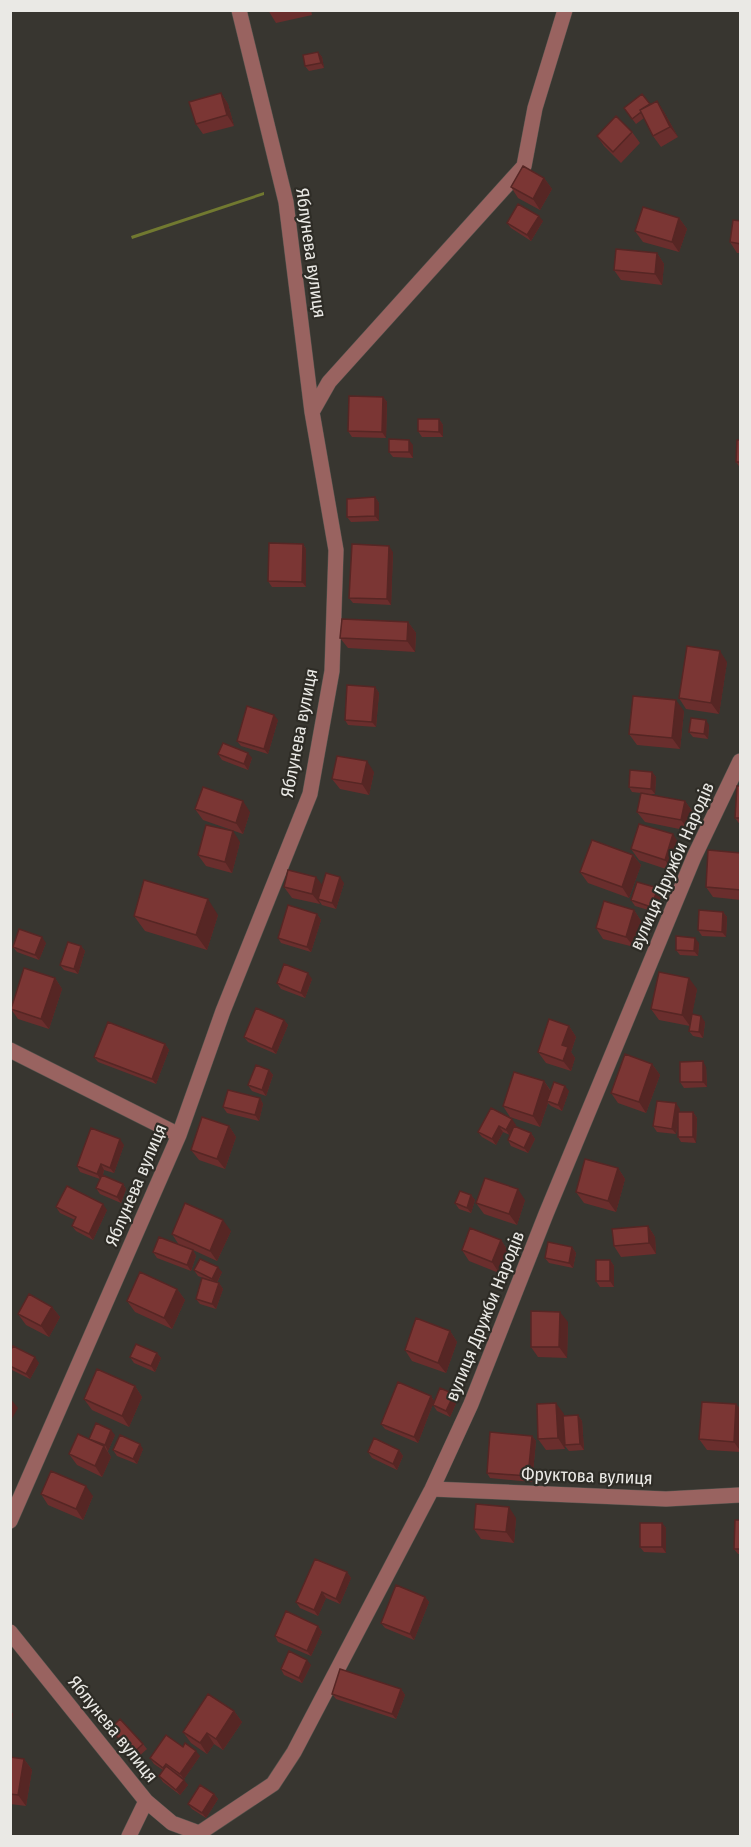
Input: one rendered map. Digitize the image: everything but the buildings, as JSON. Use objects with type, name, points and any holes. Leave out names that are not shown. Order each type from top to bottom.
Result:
[{"type":"street","name":"Яблунева вулиця","points":[[10,1521],[179,1135],[223,1011],[310,794],[332,671],[336,550],[312,412],[286,202],[239,10]]},
{"type":"street","points":[[312,412],[329,382],[524,166],[535,108],[565,10]]},
{"type":"street","name":"вулиця Дружби Народів","points":[[197,1834],[273,1784],[299,1743],[432,1489],[471,1404],[546,1214],[694,857],[741,761]]},
{"type":"street","points":[[10,1050],[179,1135]]},
{"type":"street","name":"Фруктова вулиця","points":[[432,1489],[666,1499],[741,1495]]},
{"type":"street","name":"Яблунева вулиця","points":[[10,1632],[146,1801],[172,1823],[197,1834]]},
{"type":"street","points":[[129,1836],[146,1801]]},
{"type":"green space","points":[[264,192],[264,195],[132,239],[131,236]]}]
